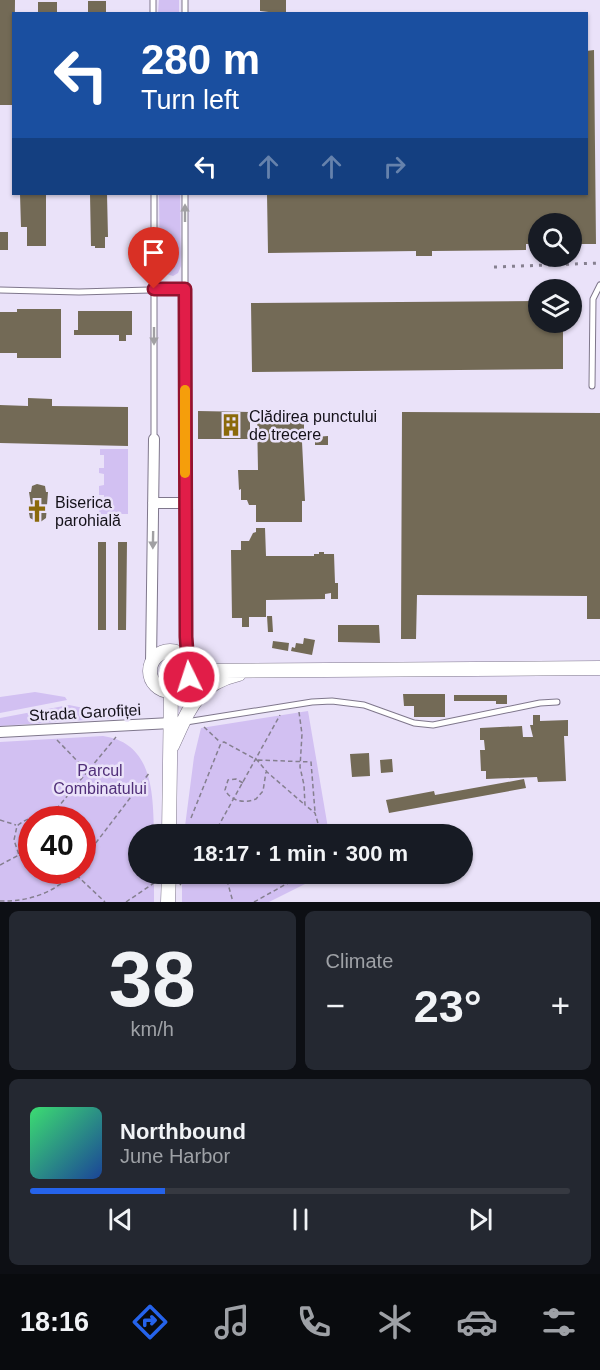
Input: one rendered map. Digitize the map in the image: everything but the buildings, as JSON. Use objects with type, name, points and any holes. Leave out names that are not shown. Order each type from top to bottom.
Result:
[{"type":"street","points":[[154,439],[150,675],[159,689],[171,691],[182,687],[186,682],[189,668],[186,637],[185,439]]},
{"type":"street","points":[[153,503],[186,503]]},
{"type":"street","points":[[151,663],[159,654],[170,651],[181,655],[189,668]]},
{"type":"street","points":[[189,668],[600,668]]},
{"type":"street","points":[[169,824],[170,751],[177,723],[208,686],[230,676],[264,669]]},
{"type":"street","points":[[171,691],[177,723]]},
{"type":"street","name":"Strada Garofiței","points":[[0,732],[177,723]]},
{"type":"street","points":[[168,902],[169,884]]},
{"type":"lane","points":[[154,195],[154,439]]},
{"type":"lane","points":[[185,195],[185,439]]},
{"type":"lane","points":[[592,387],[593,299],[600,285]]},
{"type":"lane","points":[[0,290],[79,292],[185,289]]},
{"type":"lane","points":[[177,723],[312,702],[332,701],[364,705],[414,723],[433,725],[540,703],[557,702]]},
{"type":"path","points":[[298,709],[302,734],[300,761],[305,805]]},
{"type":"path","points":[[220,824],[282,712]]},
{"type":"path","points":[[201,725],[220,743]]},
{"type":"path","points":[[52,735],[87,772]]},
{"type":"path","points":[[60,806],[118,735]]},
{"type":"path","points":[[220,743],[227,742],[257,760],[315,813]]},
{"type":"path","points":[[191,818],[220,743]]},
{"type":"path","points":[[257,760],[311,762],[315,813],[318,824]]},
{"type":"path","points":[[243,783],[231,779],[226,782],[225,790],[233,799],[250,802],[261,795],[267,771]]},
{"type":"path","points":[[96,843],[150,772]]},
{"type":"path","points":[[0,820],[17,826],[15,840],[18,851]]},
{"type":"path","points":[[0,865],[18,856]]},
{"type":"path","points":[[0,901],[24,899],[46,893],[63,884]]},
{"type":"path","points":[[88,884],[105,902]]},
{"type":"path","points":[[126,902],[153,884]]},
{"type":"path","points":[[228,884],[232,902]]},
{"type":"path","points":[[254,902],[286,884]]},
{"type":"green space","points":[[159,0],[179,0],[179,12],[158,12]]},
{"type":"green space","points":[[159,195],[180,195],[181,266],[178,273],[173,276],[163,273],[160,267]]},
{"type":"green space","points":[[100,449],[128,449],[128,514],[99,514],[99,506],[104,506],[104,495],[99,495],[99,486],[104,485],[104,474],[99,473],[99,468],[104,468],[104,455],[100,455]]},
{"type":"green space","points":[[35,692],[65,697],[67,700],[0,713],[0,697]]},
{"type":"green space","points":[[69,705],[118,715],[114,718],[0,726],[0,718]]},
{"type":"green space","points":[[308,711],[327,824],[185,824],[194,757],[201,728]]},
{"type":"green space","name":"Parcul Combinatului","points":[[103,736],[120,741],[132,748],[141,759],[147,772],[153,802],[154,824],[128,824],[128,884],[154,884],[154,902],[0,902],[0,742]]},
{"type":"green space","points":[[182,884],[305,884],[269,902],[182,902]]},
{"type":"railway","points":[[494,267],[600,263]]},
{"type":"slow traffic","points":[[185,390],[185,473]]},
{"type":"place","name":"Clădirea punctului de trecere","points":[[231,425]]},
{"type":"place","name":"Biserica parohială","points":[[37,511]]},
{"type":"route","points":[[154,289],[185,289],[186,637],[189,677]]}]
